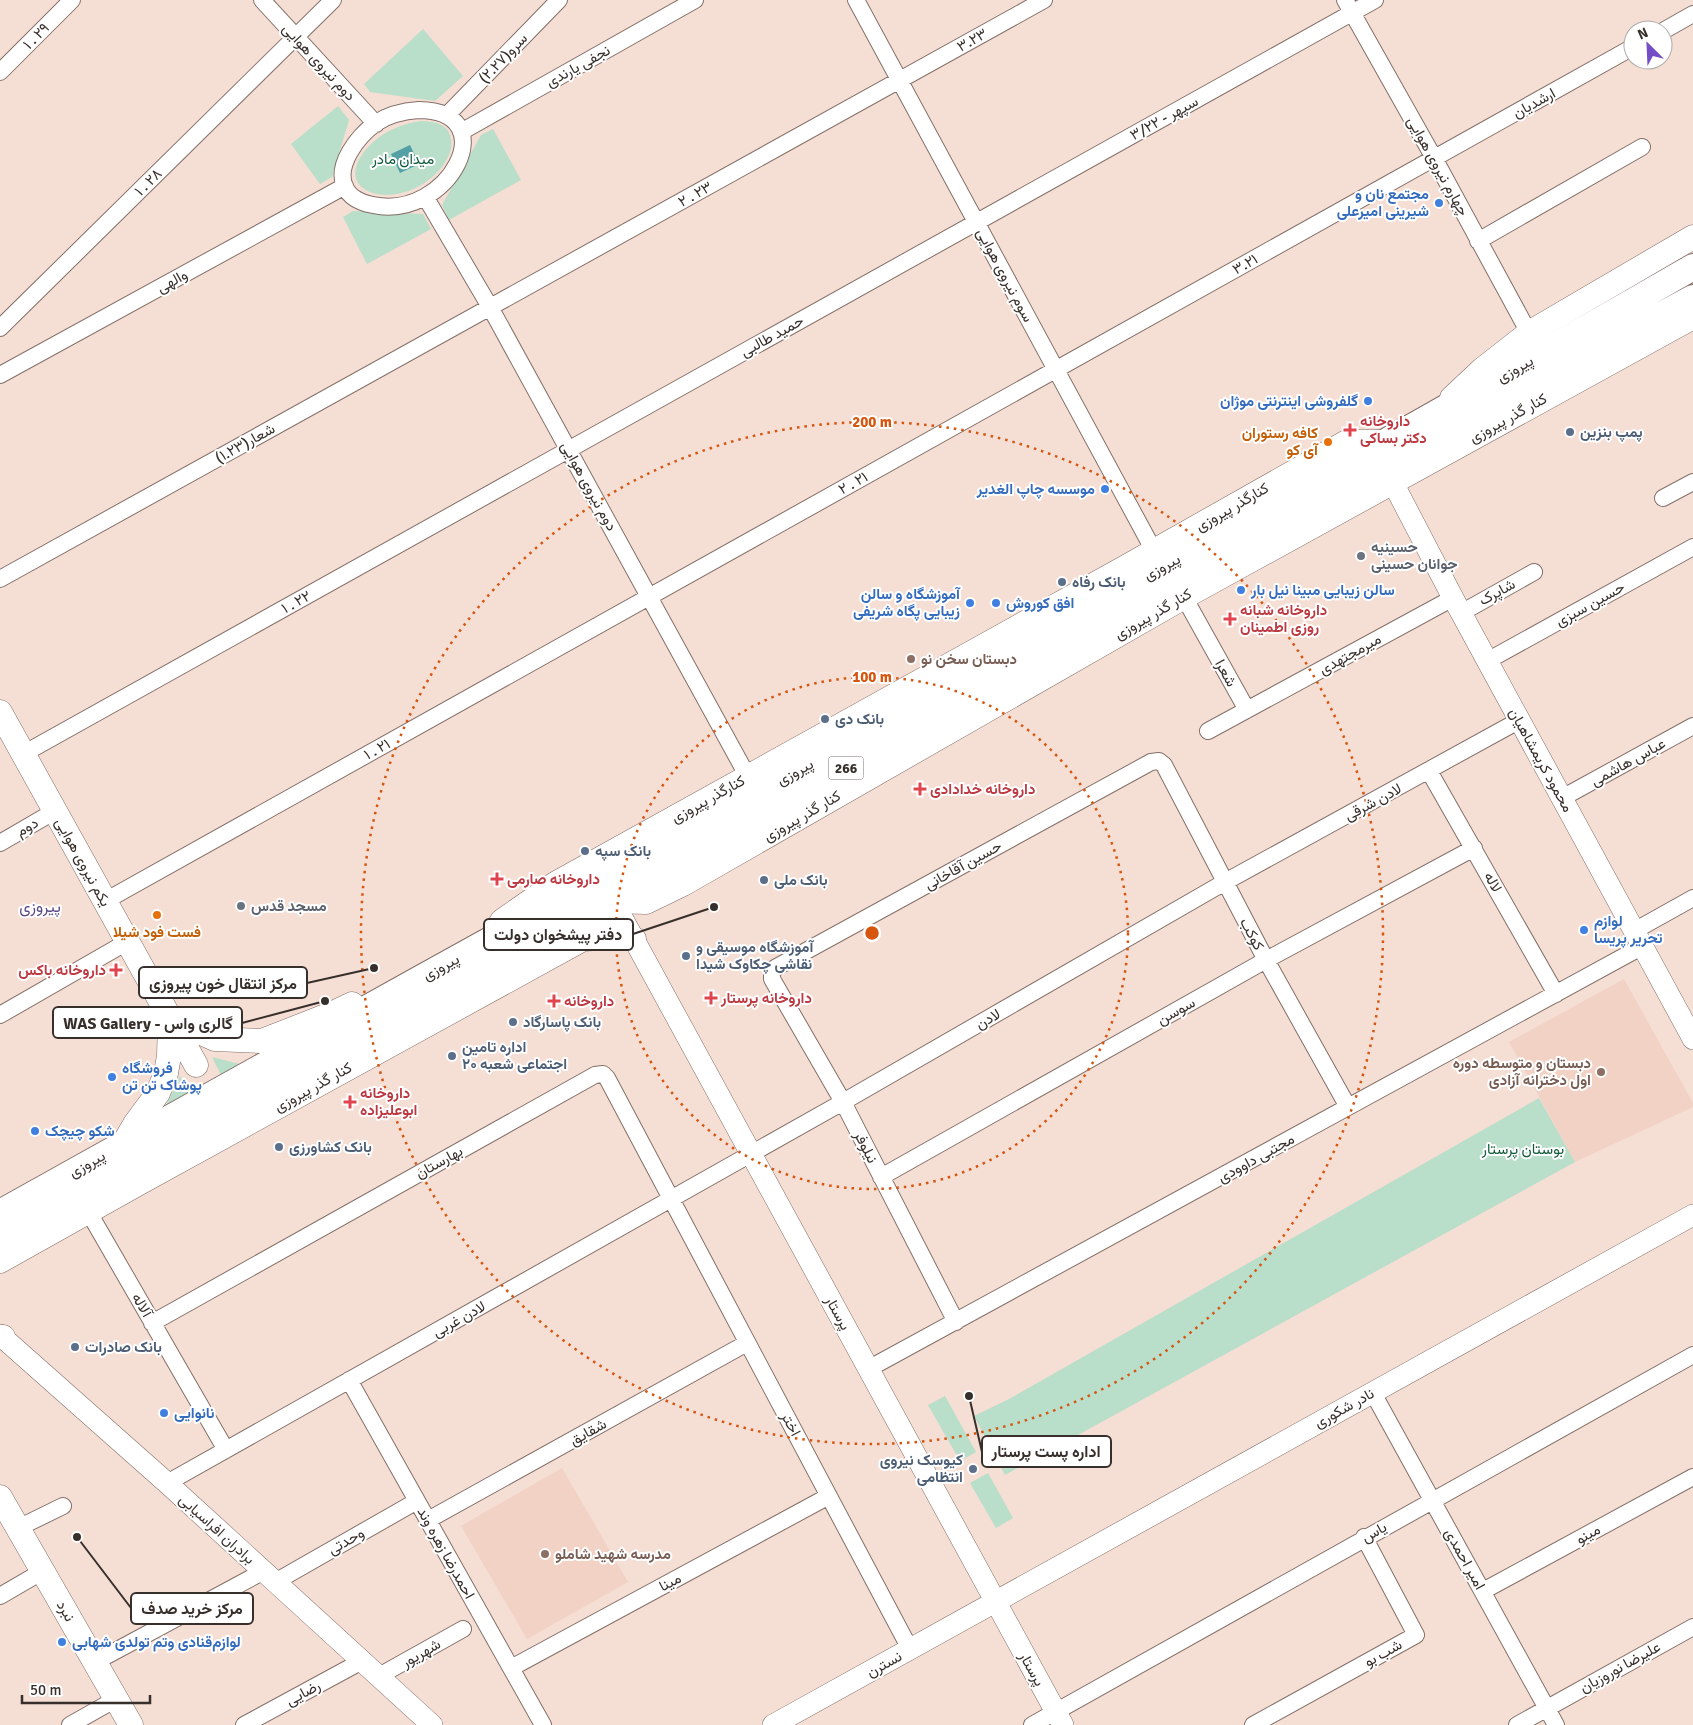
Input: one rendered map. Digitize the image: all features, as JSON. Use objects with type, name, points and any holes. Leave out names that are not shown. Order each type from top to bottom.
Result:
[{"type":"main road","points":[[1434,415],[1483,369],[1528,333],[1693,237]]},
{"type":"main road","name":"پیروزی","points":[[0,1240],[224,1115],[607,890],[850,741],[1387,442],[1693,267]]},
{"type":"main road","name":"پیروزی","points":[[0,1213],[489,940],[607,890],[1173,593],[1381,467],[1693,298]]},
{"type":"main road","name":"کنار گذر پیروزی","points":[[1173,593],[1392,482],[1693,317]]},
{"type":"main road","name":"کنارگذر پیروزی","points":[[489,940],[502,921],[555,884],[1346,442],[1387,442]]},
{"type":"main road","points":[[850,741],[902,691]]},
{"type":"main road","name":"یکم نیروی هوایی","points":[[0,712],[196,1065]]},
{"type":"main road","name":"کنار گذر پیروزی","points":[[0,1261],[214,1141],[583,939],[618,937],[634,939]]},
{"type":"main road","points":[[124,1143],[135,1124],[158,1093],[166,1073],[169,1056],[170,1019],[215,1039],[262,1041],[332,1014],[386,988],[426,975]]},
{"type":"main road","points":[[214,1141],[224,1115],[250,1122]]},
{"type":"main road","name":"نبرد","points":[[0,1497],[131,1725]]},
{"type":"street","name":"۱ . ۲۹","points":[[0,72],[72,0]]},
{"type":"street","name":"دوم نیروی هوایی","points":[[262,0],[376,124]]},
{"type":"street","name":"۱ . ۲۸","points":[[0,328],[333,0]]},
{"type":"street","name":"سرو(۲.۲۷)","points":[[448,115],[559,0]]},
{"type":"street","name":"نجفی یارندی","points":[[461,132],[695,0]]},
{"type":"street","name":"سوم نیروی هوایی","points":[[856,0],[1154,551]]},
{"type":"street","name":"۳.۲۳","points":[[899,80],[1044,0]]},
{"type":"street","name":"سپهر - ۳/۲۲","points":[[976,222],[1349,6],[1375,0]]},
{"type":"street","name":"چهارم نیروی هوایی","points":[[1349,6],[1434,158],[1528,333]]},
{"type":"street","points":[[1673,25],[1693,14]]},
{"type":"street","name":"ارشدیان","points":[[1434,158],[1623,53]]},
{"type":"street","name":"۲ . ۲۳","points":[[490,307],[899,80]]},
{"type":"street","points":[[412,110],[432,110],[448,115],[461,132],[463,152],[460,160],[443,183],[426,198],[406,205],[378,206],[357,200],[349,194],[343,177],[347,159],[359,140],[376,124],[394,114],[412,110]]},
{"type":"street","points":[[1478,241],[1642,147]]},
{"type":"street","name":"۳.۲۱","points":[[1056,369],[1434,158]]},
{"type":"street","name":"والهی","points":[[0,376],[345,186]]},
{"type":"street","name":"دوم نیروی هوایی","points":[[426,198],[490,307],[569,449],[748,777]]},
{"type":"street","name":"حمید طالبی","points":[[569,449],[976,222]]},
{"type":"street","name":"شعار(۱.۲۳)","points":[[0,579],[490,307]]},
{"type":"street","name":"۲ . ۲۱","points":[[650,596],[1056,369]]},
{"type":"street","name":"۱ . ۲۲","points":[[23,754],[569,449]]},
{"type":"street","name":"محمود کریمشاهیان","points":[[1392,482],[1457,606],[1693,1039]]},
{"type":"street","points":[[1664,498],[1693,482]]},
{"type":"street","name":"حسین سبزی","points":[[1487,661],[1693,547]]},
{"type":"street","name":"شاپرک","points":[[1457,606],[1534,572]]},
{"type":"street","name":"شعرا","points":[[1173,593],[1247,710]]},
{"type":"street","name":"۱ . ۲۱","points":[[105,901],[650,596]]},
{"type":"street","name":"میرمجتهدی","points":[[1247,710],[1457,606]]},
{"type":"street","points":[[1208,731],[1247,710]]},
{"type":"street","name":"لادن شرقی","points":[[1225,882],[1520,720]]},
{"type":"street","name":"عباس هاشمی","points":[[1562,798],[1693,726]]},
{"type":"street","name":"کوکب","points":[[1159,761],[1164,765],[1266,960],[1348,1107]]},
{"type":"street","name":"حسین آقاخانی","points":[[772,973],[775,968],[1151,762],[1159,761]]},
{"type":"street","name":"لاله","points":[[1429,771],[1556,994]]},
{"type":"street","name":"دوم","points":[[0,843],[55,811]]},
{"type":"street","name":"سوسن","points":[[881,1177],[1266,960],[1474,848]]},
{"type":"street","name":"لادن","points":[[751,1154],[1225,882]]},
{"type":"street","name":"پرستار","points":[[607,890],[1059,1718]]},
{"type":"street","name":"مجتبی داوودی","points":[[868,1369],[1556,994],[1639,939],[1693,898]]},
{"type":"street","points":[[0,1015],[127,942]]},
{"type":"street","name":"نیلوفر","points":[[772,973],[772,979],[843,1102],[956,1322]]},
{"type":"street","name":"بهارستان","points":[[152,1323],[595,1074],[603,1074],[607,1078],[671,1199]]},
{"type":"street","name":"لادن غربی","points":[[167,1483],[751,1154]]},
{"type":"street","name":"اختر","points":[[671,1199],[910,1649]]},
{"type":"street","name":"آلاله","points":[[88,1211],[226,1450]]},
{"type":"street","name":"نادر شکوری","points":[[995,1602],[1693,1215]]},
{"type":"street","name":"برادران افراسیابی","points":[[1,1336],[167,1483],[432,1725]]},
{"type":"street","name":"شقایق","points":[[428,1520],[747,1343]]},
{"type":"street","name":"یاس","points":[[1032,1725],[1059,1718],[1364,1537],[1693,1355]]},
{"type":"street","name":"احمدرضا زهره وند","points":[[349,1380],[543,1725]]},
{"type":"street","name":"امیر احمدی","points":[[1372,1393],[1556,1725]]},
{"type":"street","name":"مینو","points":[[1483,1591],[1693,1476]]},
{"type":"street","name":"مینا","points":[[511,1668],[829,1496]]},
{"type":"street","name":"وحدتی","points":[[95,1662],[417,1501]]},
{"type":"street","points":[[18,1528],[63,1506]]},
{"type":"street","name":"شب بو","points":[[1253,1725],[1416,1635],[1364,1537]]},
{"type":"street","points":[[0,1596],[43,1571]]},
{"type":"street","name":"نسترن","points":[[773,1725],[995,1602]]},
{"type":"street","name":"علیرضا نوروزیان","points":[[1516,1725],[1693,1627]]},
{"type":"street","name":"شهریور","points":[[379,1676],[462,1629]]},
{"type":"street","name":"رضایی","points":[[244,1725],[362,1661]]},
{"type":"street","points":[[70,1725],[116,1699]]},
{"type":"shaded area","name":"دبستان و متوسطه دوره اول دخترانه آزادی","points":[[1624,979],[1693,1103],[1693,1107],[1575,1162],[1509,1042]]},
{"type":"shaded area","name":"مدرسه شهید شاملو","points":[[562,1468],[628,1582],[527,1639],[461,1526]]},
{"type":"green space","points":[[423,29],[463,76],[435,101],[370,92],[364,84]]},
{"type":"green space","points":[[338,106],[349,120],[332,177],[320,184],[291,144]]},
{"type":"green space","name":"میدان مادر","points":[[421,121],[440,124],[450,134],[451,150],[442,167],[426,182],[408,191],[389,195],[373,193],[361,187],[356,176],[358,162],[370,145],[393,129]]},
{"type":"green space","points":[[493,129],[521,180],[449,220],[442,205],[481,135]]},
{"type":"green space","points":[[353,211],[423,214],[431,229],[367,264],[343,217]]},
{"type":"green space","points":[[212,1057],[248,1066],[223,1079]]},
{"type":"green space","points":[[180,1076],[190,1095],[164,1110]]},
{"type":"green space","name":"بوستان پرستار","points":[[1539,1098],[1575,1162],[1005,1475],[974,1416],[1009,1399]]},
{"type":"green space","points":[[945,1396],[976,1452],[960,1461],[928,1405]]},
{"type":"green space","points":[[988,1473],[1013,1518],[996,1528],[970,1483]]},
{"type":"water","points":[[410,145],[419,164],[400,173],[391,154]]},
{"type":"place","name":"مجتمع نان و شیرینی امیرعلی","points":[[1439,203]]},
{"type":"place","name":"گلفروشی اینترنتی موژان","points":[[1368,401]]},
{"type":"place","name":"داروخانه دکتر بساکی","points":[[1350,430]]},
{"type":"place","name":"پمپ بنزین","points":[[1570,432]]},
{"type":"place","name":"کافه رستوران آی کو","points":[[1328,442]]},
{"type":"place","name":"موسسه چاپ الغدیر","points":[[1105,489]]},
{"type":"place","name":"حسینیه جوانان حسینی","points":[[1361,556]]},
{"type":"place","name":"بانک رفاه","points":[[1062,582]]},
{"type":"place","name":"سالن زیبایی مبینا نیل بار","points":[[1241,590]]},
{"type":"place","name":"آموزشگاه و سالن زیبایی پگاه شریفی","points":[[970,603]]},
{"type":"place","name":"افق کوروش","points":[[996,603]]},
{"type":"place","name":"داروخانه شبانه روزی اطمینان","points":[[1230,619]]},
{"type":"place","name":"دبستان سخن نو","points":[[911,659]]},
{"type":"place","name":"بانک دی","points":[[825,719]]},
{"type":"place","name":"داروخانه خدادادی","points":[[920,789]]},
{"type":"place","name":"بانک سپه","points":[[585,851]]},
{"type":"place","name":"داروخانه صارمی","points":[[497,879]]},
{"type":"place","name":"بانک ملی","points":[[764,880]]},
{"type":"place","name":"مسجد قدس","points":[[241,906]]},
{"type":"place","name":"دفتر پیشخوان دولت","points":[[714,907]]},
{"type":"place","name":"فست فود شیلا","points":[[157,915]]},
{"type":"place","name":"لوازم تحریر پریسا","points":[[1584,930]]},
{"type":"place","name":"آموزشگاه موسیقی و نقاشی چکاوک شیدا","points":[[686,956]]},
{"type":"place","name":"مرکز انتقال خون پیروزی","points":[[374,968]]},
{"type":"place","name":"داروخانه باکس","points":[[116,970]]},
{"type":"place","name":"داروخانه پرستار","points":[[711,998]]},
{"type":"place","name":"WAS Gallery - گالری واس","points":[[325,1001]]},
{"type":"place","name":"داروخانه","points":[[554,1001]]},
{"type":"place","name":"بانک پاسارگاد","points":[[513,1022]]},
{"type":"place","name":"اداره تامین اجتماعی شعبه ۲۰","points":[[452,1056]]},
{"type":"place","name":"دبستان و متوسطه دوره اول دخترانه آزادی","points":[[1601,1072]]},
{"type":"place","name":"فروشگاه پوشاک تن تن","points":[[112,1077]]},
{"type":"place","name":"داروخانه ابوعلیزاده","points":[[350,1102]]},
{"type":"place","name":"شکو چیچک","points":[[35,1131]]},
{"type":"place","name":"بانک کشاورزی","points":[[279,1147]]},
{"type":"place","name":"بانک صادرات","points":[[75,1347]]},
{"type":"place","name":"اداره پست پرستار","points":[[969,1396]]},
{"type":"place","name":"نانوایی","points":[[164,1413]]},
{"type":"place","name":"کیوسک نیروی انتظامی","points":[[973,1469]]},
{"type":"place","name":"مرکز خرید صدف","points":[[77,1537]]},
{"type":"place","name":"مدرسه شهید شاملو","points":[[545,1554]]},
{"type":"place","name":"لوازم‌قنادی وتم تولدی شهابی","points":[[62,1642]]},
{"type":"district","name":"پیروزی","points":[[40,906]]}]
